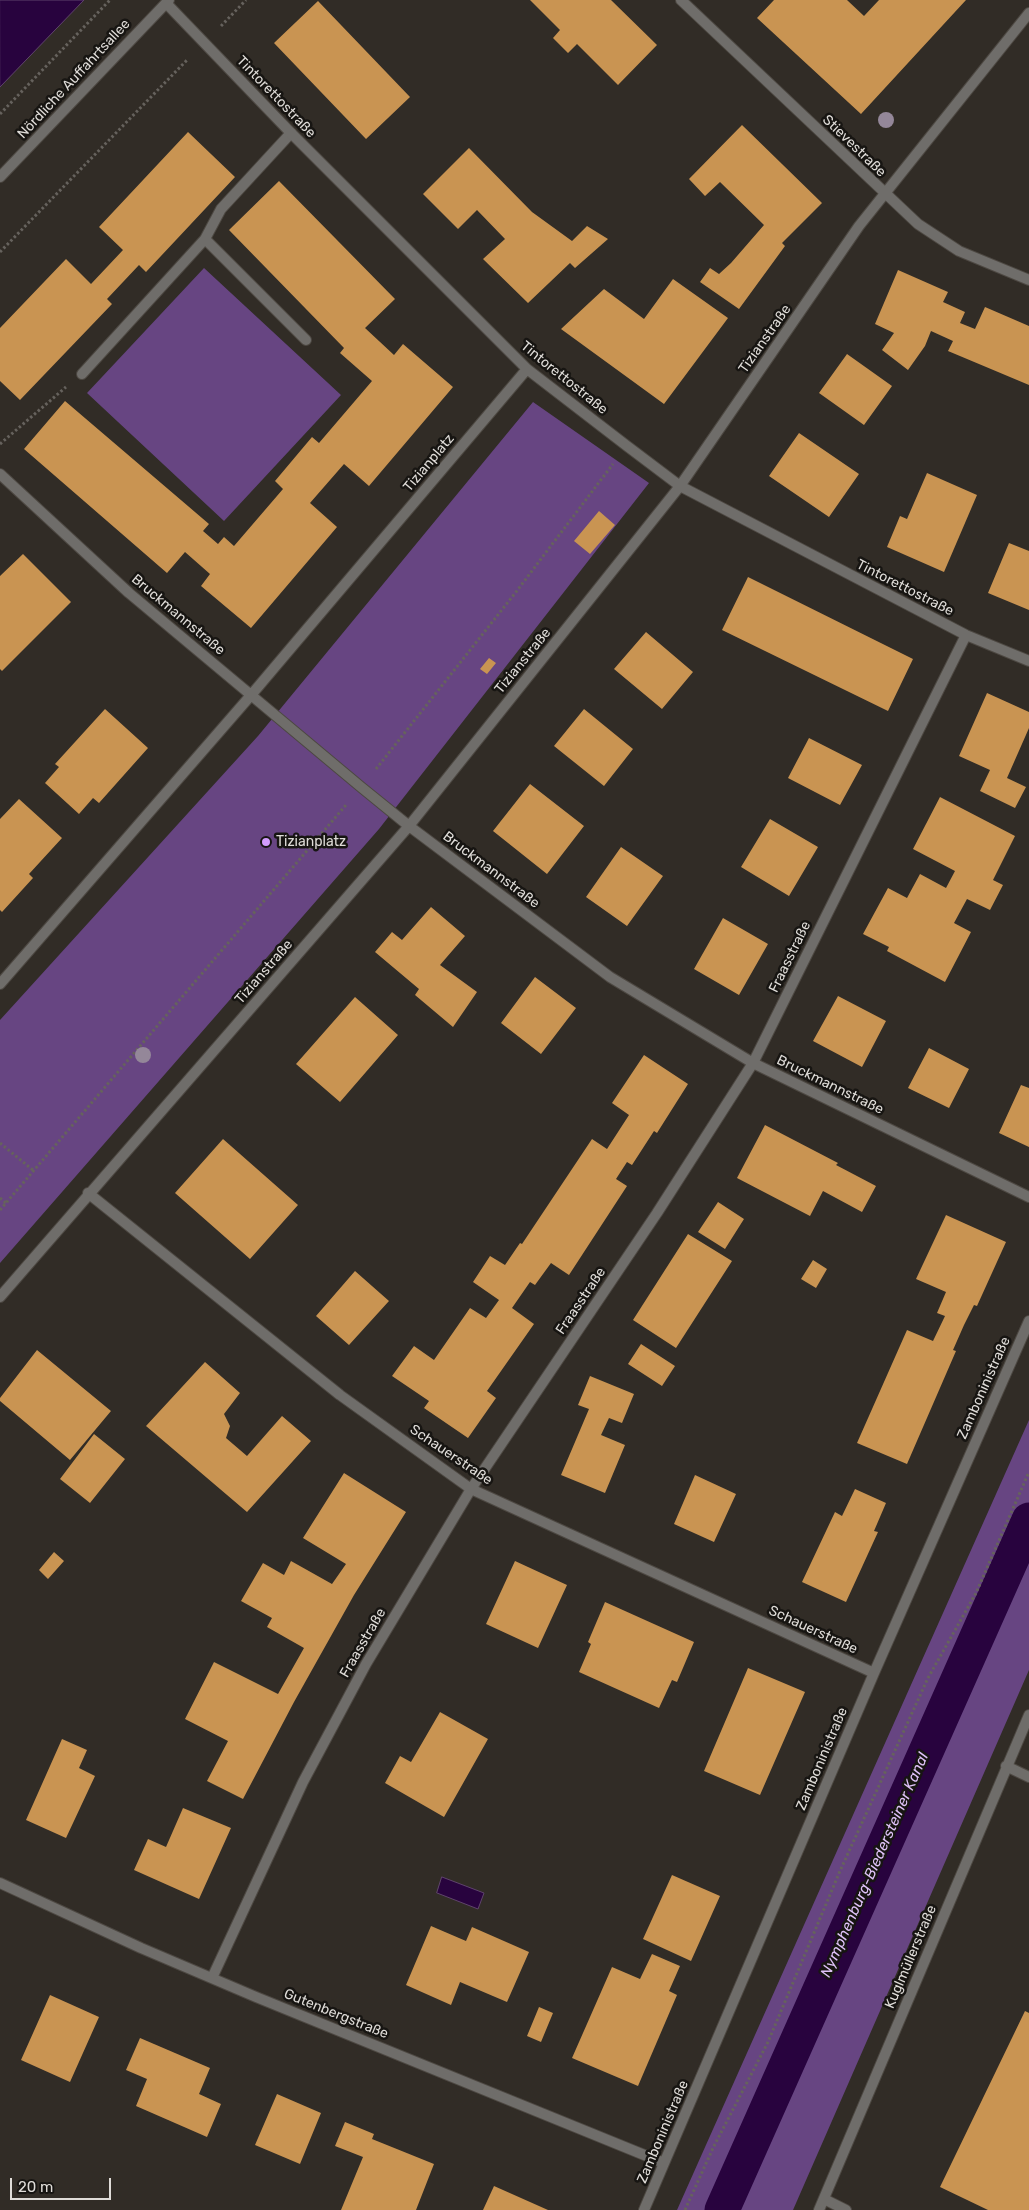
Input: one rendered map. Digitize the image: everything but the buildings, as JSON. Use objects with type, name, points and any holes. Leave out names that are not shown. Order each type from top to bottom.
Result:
[{"type":"street","name":"Stievestraße","points":[[681,0],[885,195],[918,224],[959,251],[1029,280]]},
{"type":"street","name":"Tintorettostraße","points":[[167,1],[204,43],[291,133],[527,370],[680,486],[966,634],[1029,661]]},
{"type":"street","name":"Nördliche Auffahrtsallee","points":[[0,177],[167,1]]},
{"type":"street","name":"Tizianstraße","points":[[0,1297],[88,1193],[409,826],[680,486],[859,226],[1029,13]]},
{"type":"street","points":[[82,374],[205,239],[221,209],[291,133]]},
{"type":"street","points":[[205,239],[306,340]]},
{"type":"street","name":"Tizianplatz","points":[[0,984],[252,694],[527,370]]},
{"type":"street","name":"Bruckmannstraße","points":[[0,474],[129,593],[361,787],[409,826],[610,977],[753,1063],[1029,1197]]},
{"type":"street","name":"Fraasstraße","points":[[212,1978],[303,1782],[366,1664],[471,1489],[657,1213],[753,1063],[966,634]]},
{"type":"street","name":"Schauerstraße","points":[[88,1193],[340,1395],[471,1489],[874,1673]]},
{"type":"street","name":"Zamboninistraße","points":[[644,2210],[874,1673],[1029,1321]]},
{"type":"street","name":"Kuglmüllerstraße","points":[[819,2210],[1029,1715]]},
{"type":"street","points":[[1006,1766],[1029,1777]]},
{"type":"street","name":"Gutenbergstraße","points":[[0,1883],[140,1948],[664,2163]]},
{"type":"street","points":[[824,2199],[846,2210]]},
{"type":"path","points":[[0,114],[110,0]]},
{"type":"path","points":[[0,252],[246,0]]},
{"type":"path","points":[[0,444],[82,374]]},
{"type":"path","points":[[0,1210],[361,787],[516,592],[627,446]]},
{"type":"path","points":[[0,1143],[34,1171]]},
{"type":"path","points":[[0,1198],[6,1203]]},
{"type":"path","points":[[685,2210],[713,2148],[768,2042],[840,1871],[928,1678],[976,1593],[1029,1472]]},
{"type":"shaded area","points":[[0,0],[84,0],[0,87]]},
{"type":"shaded area","points":[[204,268],[341,395],[224,521],[87,393]]},
{"type":"shaded area","points":[[533,402],[649,483],[379,829],[0,1263],[0,1020],[258,736]]},
{"type":"shaded area","points":[[1029,1420],[1029,1670],[793,2210],[677,2210]]},
{"type":"shaded area","points":[[442,1877],[484,1893],[478,1909],[437,1893]]},
{"type":"waterway","name":"Nymphenburg-Biedersteiner Kanal","points":[[722,2210],[1029,1520]]},
{"type":"place","name":"Tizianplatz","points":[[266,842]]}]
